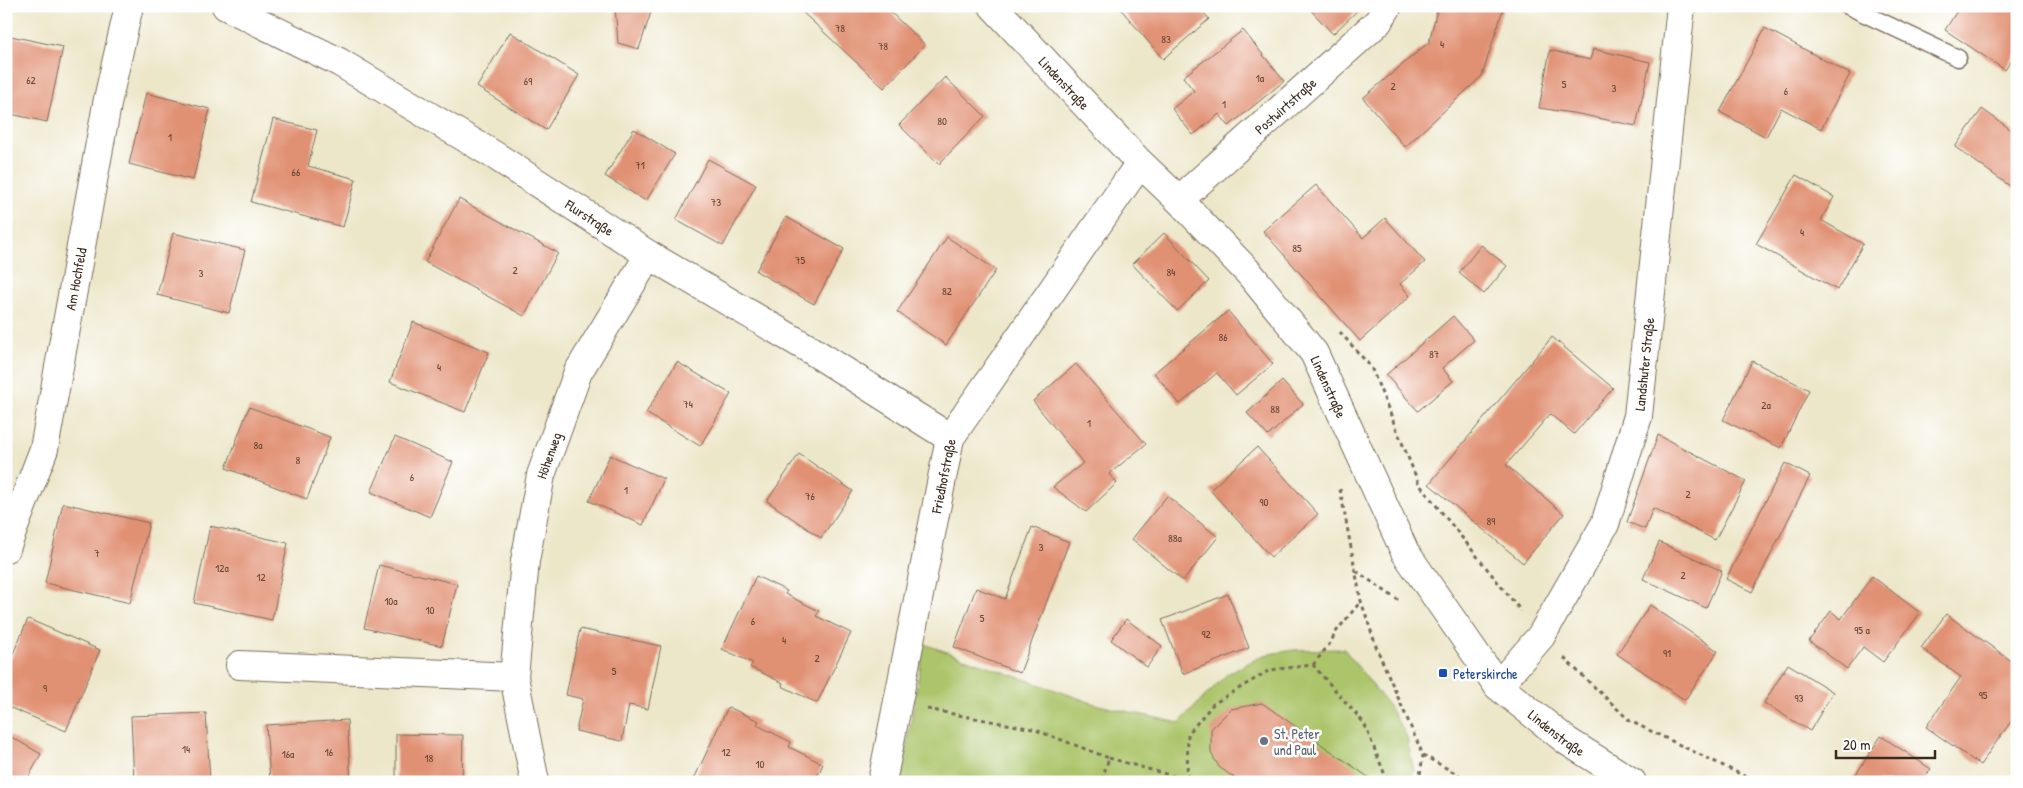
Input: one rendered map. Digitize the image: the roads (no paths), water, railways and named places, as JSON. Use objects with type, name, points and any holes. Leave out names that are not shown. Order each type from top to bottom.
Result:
[{"type":"street","name":"Am Hochfeld","points":[[6,548],[44,449],[108,99],[129,6]]},
{"type":"street","name":"Flurstraße","points":[[226,6],[339,62],[494,156],[649,254],[811,350],[950,438]]},
{"type":"street","name":"Lindenstraße","points":[[993,6],[1140,163],[1179,200],[1250,274],[1314,353],[1404,552],[1498,686],[1567,741],[1632,782]]},
{"type":"street","name":"Postwirtstraße","points":[[1179,200],[1378,22],[1388,6]]},
{"type":"street","name":"Landshuter Straße","points":[[1498,686],[1541,636],[1605,524],[1638,416],[1681,6]]},
{"type":"street","name":"Friedhofstraße","points":[[882,782],[950,438],[1140,163]]},
{"type":"street","name":"Höhenweg","points":[[535,782],[514,677],[525,561],[542,476],[578,372],[649,254]]},
{"type":"street","points":[[240,666],[514,677]]},
{"type":"lane","points":[[1848,6],[1958,58]]},
{"type":"place","name":"Peterskirche","points":[[1443,673]]},
{"type":"place","name":"St. Peter und Paul","points":[[1264,741]]}]
